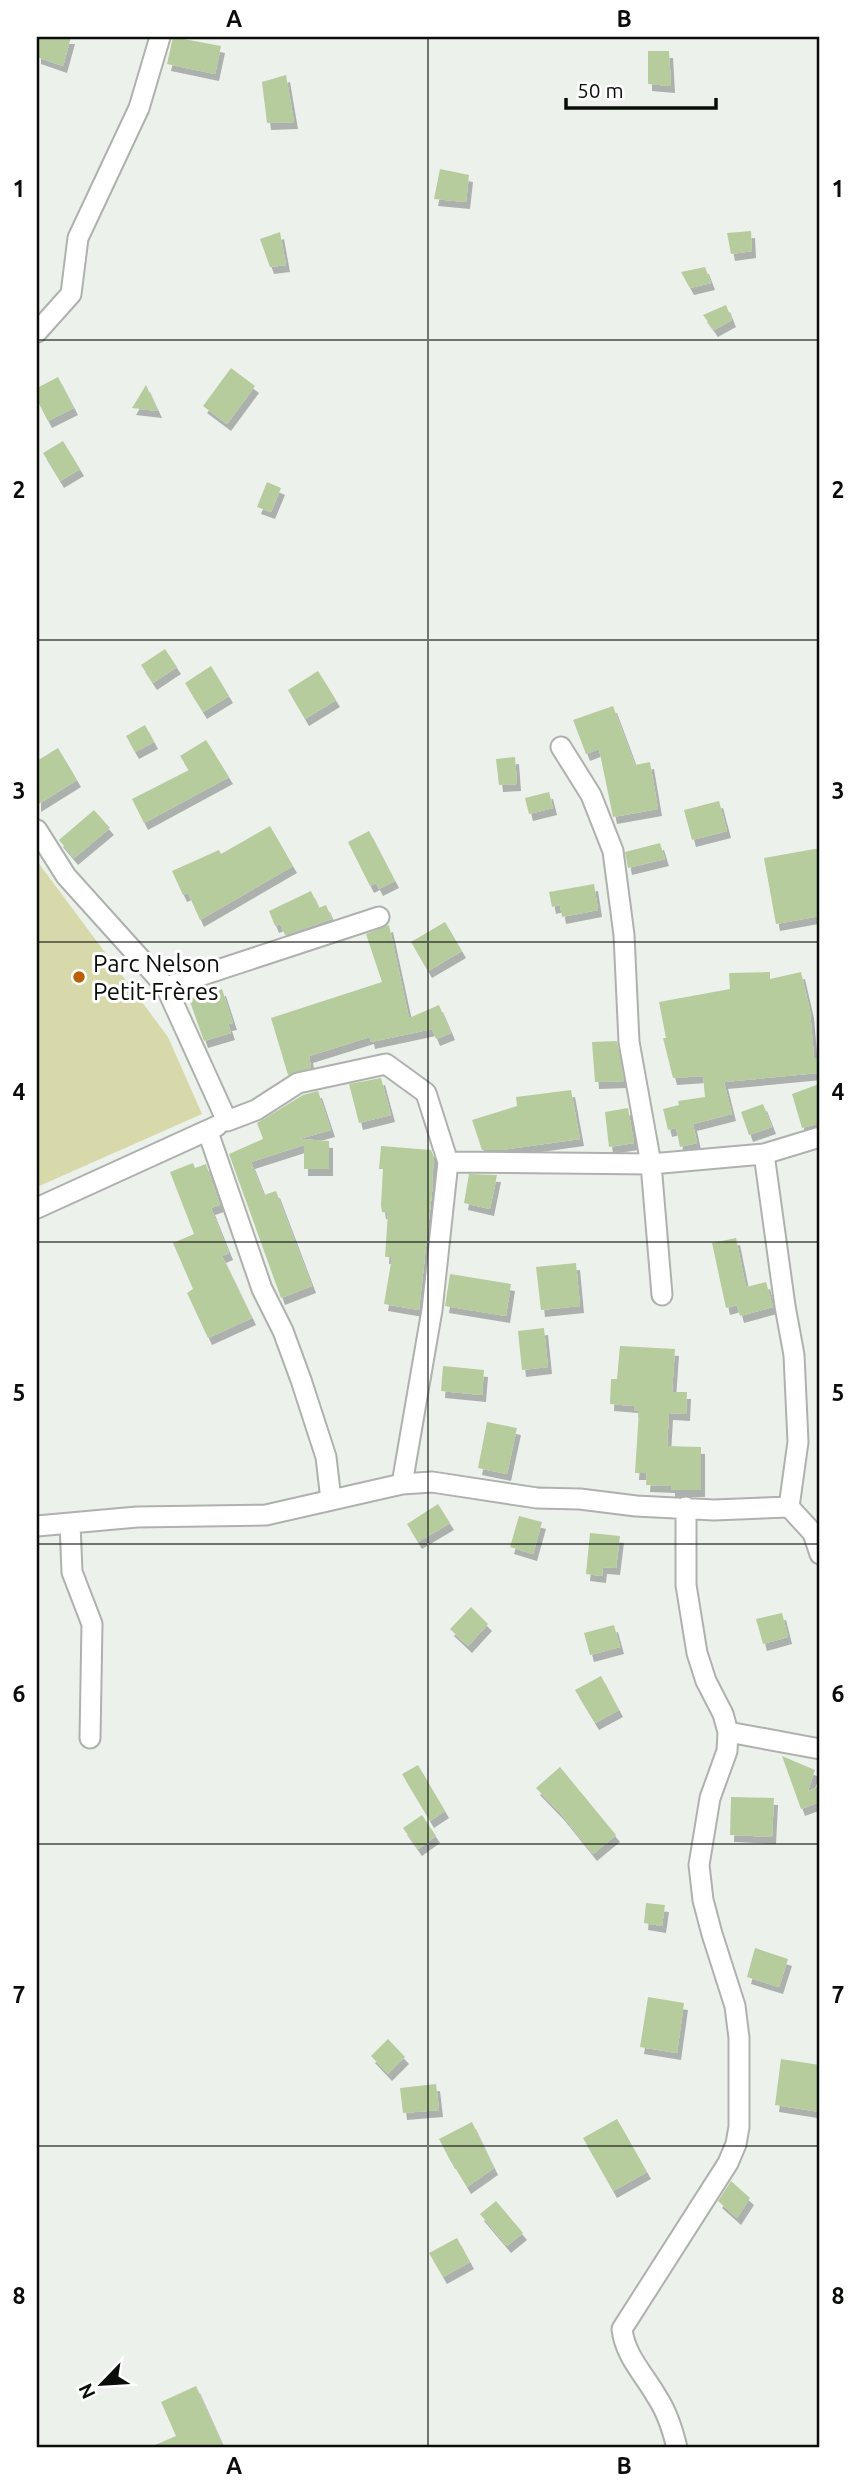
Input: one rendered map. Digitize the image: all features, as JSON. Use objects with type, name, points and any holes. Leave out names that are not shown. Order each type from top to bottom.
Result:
[{"type":"street","points":[[37,332],[71,294],[78,239],[139,108],[160,37]]},
{"type":"street","points":[[561,747],[591,795],[613,851],[624,935],[629,1042],[651,1164],[662,1295]]},
{"type":"street","points":[[37,830],[66,876],[166,987],[227,1121]]},
{"type":"street","points":[[166,987],[379,917]]},
{"type":"street","points":[[37,1208],[256,1110],[298,1083],[386,1064],[426,1093],[448,1162],[432,1310],[402,1484]]},
{"type":"street","points":[[208,1132],[262,1289],[283,1331],[301,1380],[326,1457],[331,1500]]},
{"type":"street","points":[[448,1162],[651,1164],[764,1154],[820,1137]]},
{"type":"street","points":[[764,1154],[794,1355],[798,1442],[789,1507]]},
{"type":"street","points":[[37,1526],[137,1517],[266,1515],[402,1484],[432,1482],[537,1498],[714,1510],[789,1507],[813,1533],[820,1554]]},
{"type":"street","points":[[677,2448],[673,2431],[658,2398],[624,2343],[622,2329],[728,2163],[739,2127],[739,2038],[735,2006],[703,1900],[699,1865],[709,1798],[727,1751],[728,1732],[697,1654],[687,1585],[686,1507]]},
{"type":"street","points":[[70,1523],[72,1572],[92,1624],[90,1738]]},
{"type":"street","points":[[728,1732],[820,1749]]},
{"type":"green space","name":"Parc Nelson Petit-Frères","points":[[37,861],[168,1037],[202,1114],[37,1187]]},
{"type":"building","points":[[37,37],[71,37],[63,66],[37,57]]},
{"type":"building","points":[[173,37],[221,46],[215,74],[167,64]]},
{"type":"building","points":[[648,51],[669,51],[671,86],[648,84]]},
{"type":"building","points":[[286,75],[294,122],[267,123],[262,82]]},
{"type":"building","points":[[440,169],[469,175],[466,202],[434,199]]},
{"type":"building","points":[[751,231],[752,251],[731,254],[727,233]]},
{"type":"building","points":[[280,232],[286,265],[270,267],[260,239]]},
{"type":"building","points":[[705,267],[711,283],[690,288],[681,272]]},
{"type":"building","points":[[726,305],[732,320],[714,330],[703,315]]},
{"type":"building","points":[[231,368],[255,386],[227,424],[203,406]]},
{"type":"building","points":[[58,377],[74,408],[48,421],[37,400],[37,388]]},
{"type":"building","points":[[146,385],[158,411],[132,408]]},
{"type":"building","points":[[63,441],[80,469],[60,481],[43,453]]},
{"type":"building","points":[[267,482],[281,488],[271,512],[257,507]]},
{"type":"building","points":[[165,649],[177,667],[153,683],[141,665]]},
{"type":"building","points":[[211,666],[229,696],[203,712],[185,683]]},
{"type":"building","points":[[318,671],[336,700],[305,719],[288,690]]},
{"type":"building","points":[[613,706],[635,765],[650,762],[658,809],[613,817],[599,749],[586,754],[573,720]]},
{"type":"building","points":[[145,725],[154,742],[135,752],[126,736]]},
{"type":"building","points":[[206,740],[229,777],[144,823],[132,799],[189,770],[180,756]]},
{"type":"building","points":[[58,748],[77,780],[37,805],[37,761]]},
{"type":"building","points":[[515,757],[517,784],[499,785],[496,759]]},
{"type":"building","points":[[549,792],[553,808],[529,814],[525,798]]},
{"type":"building","points":[[719,801],[727,831],[692,840],[684,810]]},
{"type":"building","points":[[94,810],[110,828],[74,858],[59,840]]},
{"type":"building","points":[[270,826],[293,866],[200,920],[188,893],[183,895],[172,871],[219,850],[221,854]]},
{"type":"building","points":[[369,831],[395,881],[379,889],[376,883],[370,886],[348,842]]},
{"type":"building","points":[[660,843],[665,859],[628,868],[625,852]]},
{"type":"building","points":[[820,848],[820,916],[776,924],[764,858]]},
{"type":"building","points":[[594,884],[598,910],[562,917],[560,905],[552,907],[549,892]]},
{"type":"building","points":[[311,891],[319,908],[326,905],[332,919],[285,935],[280,924],[275,926],[269,911]]},
{"type":"building","points":[[445,922],[462,951],[428,971],[411,942]]},
{"type":"building","points":[[389,925],[409,1018],[439,1005],[451,1033],[436,1039],[432,1029],[371,1042],[370,1037],[309,1056],[311,1068],[288,1075],[271,1018],[382,982],[366,934]]},
{"type":"building","points":[[770,972],[770,979],[801,972],[810,1011],[818,1073],[724,1082],[732,1114],[693,1124],[697,1143],[680,1147],[676,1128],[668,1130],[663,1109],[679,1105],[678,1101],[705,1097],[703,1076],[673,1078],[663,1038],[666,1038],[659,1002],[730,989],[729,973]]},
{"type":"building","points":[[222,989],[233,1023],[228,1024],[231,1033],[204,1041],[189,999]]},
{"type":"building","points":[[617,1041],[624,1081],[595,1082],[592,1042]]},
{"type":"building","points":[[381,1078],[391,1115],[359,1123],[349,1084]]},
{"type":"building","points":[[819,1084],[820,1123],[802,1128],[792,1094]]},
{"type":"building","points":[[571,1090],[580,1139],[502,1150],[482,1150],[472,1120],[517,1106],[516,1097]]},
{"type":"building","points":[[318,1091],[331,1130],[299,1139],[329,1141],[329,1169],[304,1169],[304,1145],[251,1162],[264,1195],[276,1191],[312,1286],[281,1298],[229,1154],[263,1139],[257,1123],[303,1095]]},
{"type":"building","points":[[763,1104],[772,1127],[749,1135],[741,1112]]},
{"type":"building","points":[[628,1108],[634,1143],[609,1147],[605,1112]]},
{"type":"building","points":[[381,1146],[431,1150],[434,1157],[419,1310],[384,1304],[392,1257],[385,1257],[388,1213],[382,1212],[381,1205]]},
{"type":"building","points":[[193,1163],[195,1168],[206,1164],[220,1205],[211,1208],[229,1253],[222,1256],[252,1318],[208,1338],[187,1293],[193,1289],[173,1243],[194,1234],[170,1172]]},
{"type":"building","points":[[469,1174],[497,1175],[490,1209],[464,1203]]},
{"type":"building","points":[[736,1238],[746,1287],[766,1282],[773,1307],[740,1316],[737,1305],[726,1308],[712,1243]]},
{"type":"building","points":[[576,1263],[580,1306],[541,1310],[536,1267]]},
{"type":"building","points":[[450,1274],[511,1284],[506,1316],[445,1306]]},
{"type":"building","points":[[544,1328],[548,1367],[522,1370],[518,1331]]},
{"type":"building","points":[[620,1346],[675,1349],[672,1392],[687,1392],[686,1414],[669,1413],[667,1446],[701,1447],[701,1490],[671,1490],[671,1486],[646,1485],[647,1473],[635,1473],[639,1411],[634,1411],[634,1406],[610,1404],[611,1379],[617,1379]]},
{"type":"building","points":[[443,1366],[484,1370],[482,1395],[441,1391]]},
{"type":"building","points":[[487,1422],[517,1428],[507,1474],[478,1468]]},
{"type":"building","points":[[438,1504],[450,1523],[418,1542],[407,1524]]},
{"type":"building","points":[[519,1516],[542,1522],[533,1554],[510,1547]]},
{"type":"building","points":[[590,1533],[620,1536],[616,1568],[603,1567],[602,1576],[586,1574]]},
{"type":"building","points":[[471,1607],[488,1624],[468,1646],[450,1629]]},
{"type":"building","points":[[782,1613],[788,1637],[763,1644],[756,1619]]},
{"type":"building","points":[[614,1625],[620,1647],[590,1655],[584,1633]]},
{"type":"building","points":[[601,1676],[619,1710],[595,1723],[575,1690]]},
{"type":"building","points":[[782,1756],[815,1770],[808,1791],[820,1786],[820,1802],[801,1809]]},
{"type":"building","points":[[418,1765],[445,1811],[430,1821],[402,1774]]},
{"type":"building","points":[[560,1767],[616,1835],[593,1854],[536,1788]]},
{"type":"building","points":[[731,1797],[774,1798],[772,1837],[730,1835]]},
{"type":"building","points":[[422,1815],[436,1836],[418,1849],[403,1828]]},
{"type":"building","points":[[646,1903],[665,1905],[662,1926],[644,1923]]},
{"type":"building","points":[[755,1948],[788,1959],[779,1987],[747,1977]]},
{"type":"building","points":[[648,1997],[684,2003],[677,2053],[640,2047]]},
{"type":"building","points":[[388,2039],[405,2057],[388,2074],[371,2056]]},
{"type":"building","points":[[781,2059],[820,2065],[820,2112],[775,2105]]},
{"type":"building","points":[[436,2084],[439,2110],[403,2113],[400,2088]]},
{"type":"building","points":[[617,2119],[647,2172],[613,2191],[583,2138]]},
{"type":"building","points":[[472,2122],[494,2168],[467,2187],[439,2139]]},
{"type":"building","points":[[731,2181],[750,2198],[737,2218],[718,2201]]},
{"type":"building","points":[[496,2201],[523,2233],[507,2246],[480,2214]]},
{"type":"building","points":[[457,2238],[470,2262],[443,2277],[429,2253]]},
{"type":"building","points":[[196,2386],[224,2448],[148,2448],[176,2436],[161,2402]]},
{"type":"place","name":"Parc Nelson Petit-Frères","points":[[79,977]]}]
